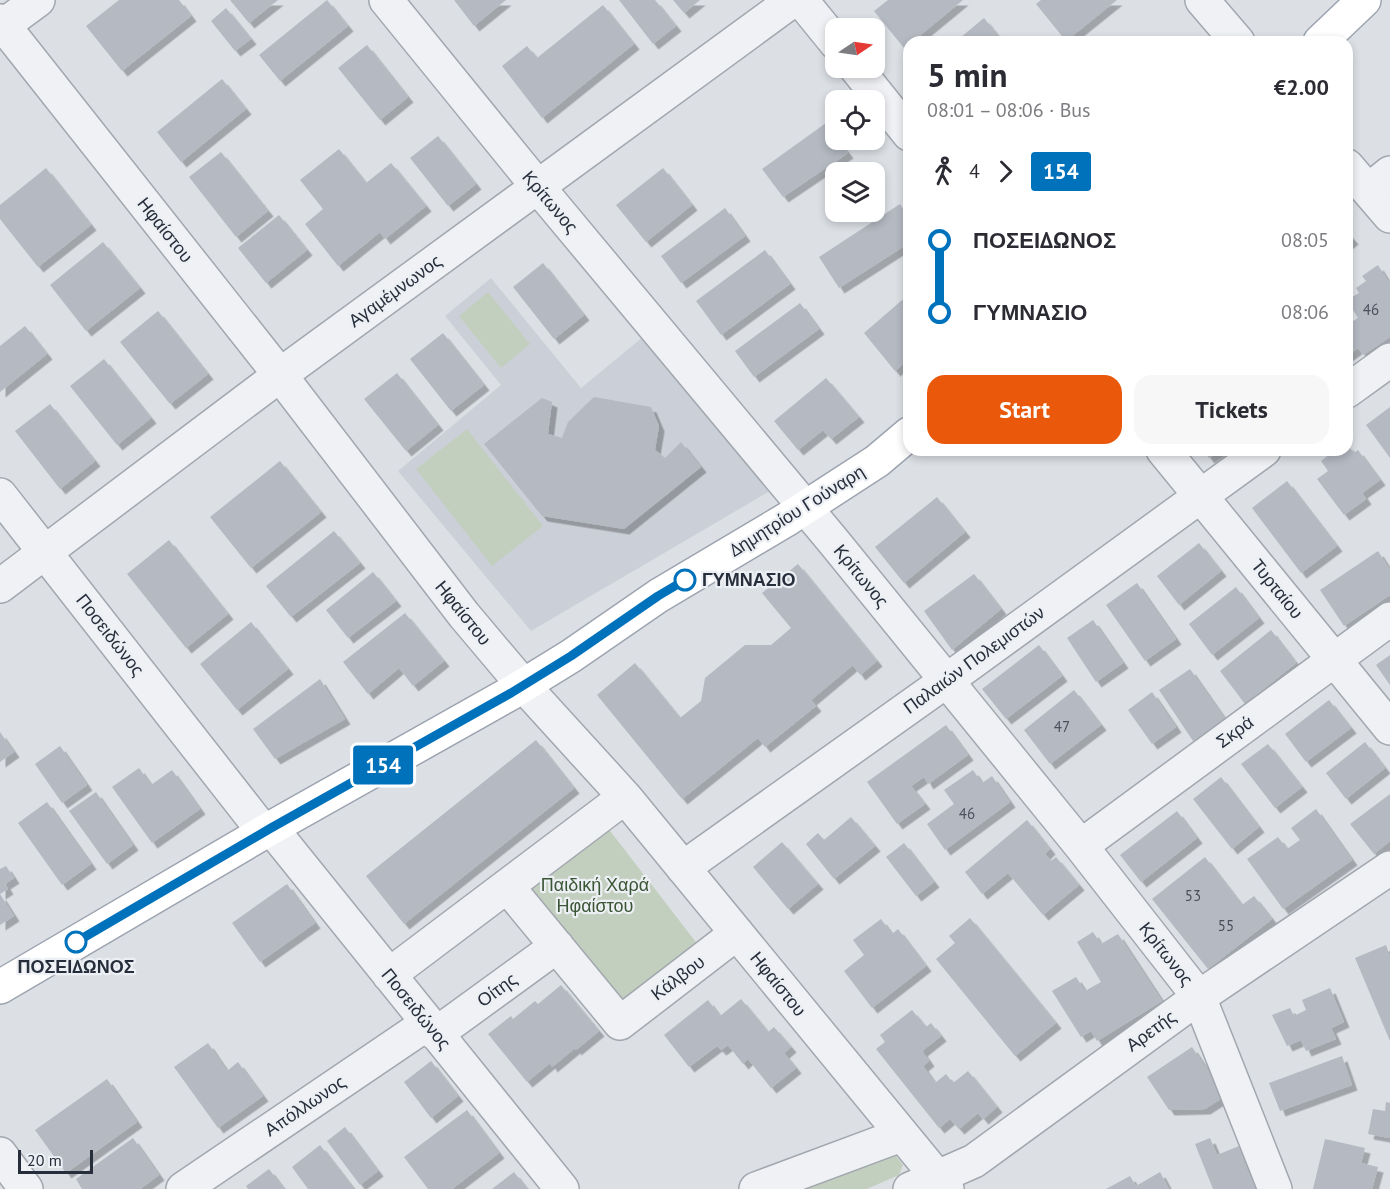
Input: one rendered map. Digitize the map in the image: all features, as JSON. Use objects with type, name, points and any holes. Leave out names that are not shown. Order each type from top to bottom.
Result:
[{"type":"main road","points":[[1326,36],[1364,0]]},
{"type":"main road","name":"Δημητρίου Γούναρη","points":[[0,987],[267,830],[571,656],[658,596],[805,508],[877,461],[903,439]]},
{"type":"street","points":[[1,25],[38,0]]},
{"type":"street","name":"Κρίτωνος","points":[[386,0],[805,508],[1080,846],[1199,997],[1275,1189]]},
{"type":"street","name":"Αγαμέμνωνος","points":[[0,586],[280,375],[793,0]]},
{"type":"street","points":[[801,0],[825,29]]},
{"type":"street","points":[[1202,0],[1233,36]]},
{"type":"street","name":"Ηφαίστου","points":[[1,25],[280,375],[464,615],[523,685],[625,797],[901,1135],[931,1185]]},
{"type":"street","points":[[863,78],[903,127]]},
{"type":"street","points":[[1353,169],[1379,182],[1390,216]]},
{"type":"street","points":[[1353,387],[1390,360]]},
{"type":"street","name":"Τυρταίου","points":[[1168,456],[1390,728]]},
{"type":"street","name":"Παλαιών Πολεμιστών","points":[[683,868],[946,681],[1256,456]]},
{"type":"street","name":"Ποσειδώνος","points":[[0,495],[267,830],[389,975],[562,1189]]},
{"type":"street","name":"Σκρά","points":[[1080,846],[1390,619]]},
{"type":"street","points":[[389,975],[625,797]]},
{"type":"street","name":"Αρετής","points":[[931,1185],[974,1161],[1199,997],[1390,868]]},
{"type":"street","points":[[507,886],[557,946]]},
{"type":"street","name":"Κάλβου","points":[[557,946],[620,1023],[737,933]]},
{"type":"street","name":"Οίτης","points":[[432,1029],[557,946]]},
{"type":"street","name":"Απόλλωνος","points":[[183,1189],[432,1029]]},
{"type":"street","points":[[756,1189],[901,1135]]},
{"type":"street","points":[[0,1154],[26,1189]]},
{"type":"shaded area","points":[[491,278],[581,388],[643,337],[770,491],[531,631],[398,471],[501,385],[445,316]]},
{"type":"green space","points":[[488,292],[530,344],[501,368],[459,316]]},
{"type":"green space","points":[[467,429],[543,526],[492,566],[416,469]]},
{"type":"green space","name":"Παιδική Χαρά Ηφαίστου","points":[[604,823],[702,950],[624,1011],[519,889]]},
{"type":"green space","points":[[888,1146],[903,1165],[899,1175],[867,1189],[774,1189]]},
{"type":"building","points":[[119,0],[179,0],[191,16],[122,71],[86,26]]},
{"type":"building","points":[[230,0],[278,0],[249,23]]},
{"type":"building","points":[[327,0],[348,26],[280,81],[259,55]]},
{"type":"building","points":[[454,0],[506,0],[474,26]]},
{"type":"building","points":[[619,0],[655,0],[676,26],[653,44]]},
{"type":"building","points":[[673,0],[700,0],[684,13]]},
{"type":"building","points":[[888,0],[963,0],[919,36],[903,36],[903,47],[885,25],[885,18],[880,18],[874,11]]},
{"type":"building","points":[[1041,0],[1117,0],[1072,36],[1062,36],[1036,4]]},
{"type":"building","points":[[603,5],[634,44],[542,118],[502,66],[527,46],[537,58]]},
{"type":"building","points":[[226,8],[251,39],[235,51],[211,21]]},
{"type":"building","points":[[984,18],[998,36],[962,36]]},
{"type":"building","points":[[367,45],[408,97],[380,120],[338,68]]},
{"type":"building","points":[[222,79],[246,109],[181,162],[157,132]]},
{"type":"building","points":[[825,124],[825,150],[846,150],[848,153],[835,162],[825,162],[825,169],[783,197],[762,169]]},
{"type":"building","points":[[438,136],[476,184],[448,206],[410,158]]},
{"type":"building","points":[[339,149],[366,183],[391,163],[426,206],[385,239],[380,232],[338,266],[305,224],[323,209],[300,180]]},
{"type":"building","points":[[221,152],[268,211],[236,237],[189,177]]},
{"type":"building","points":[[46,168],[91,225],[38,267],[0,219],[0,205]]},
{"type":"building","points":[[663,168],[692,205],[646,242],[616,205]]},
{"type":"building","points":[[900,204],[903,209],[903,247],[839,288],[819,257],[872,222],[885,222],[885,214]]},
{"type":"building","points":[[725,208],[745,236],[681,283],[661,256]]},
{"type":"building","points":[[279,215],[307,250],[266,283],[238,248]]},
{"type":"building","points":[[103,242],[140,288],[86,331],[50,285]]},
{"type":"building","points":[[765,250],[790,284],[721,335],[696,301]]},
{"type":"building","points":[[543,263],[584,315],[554,339],[513,287]]},
{"type":"building","points":[[1378,265],[1388,281],[1390,279],[1390,337],[1363,355],[1358,348],[1353,352],[1353,321],[1358,318],[1353,310],[1353,296],[1359,293],[1356,288],[1366,281],[1362,276]]},
{"type":"building","points":[[903,299],[903,364],[895,371],[864,333]]},
{"type":"building","points":[[800,303],[819,329],[754,377],[735,351]]},
{"type":"building","points":[[158,311],[208,374],[170,404],[120,342]]},
{"type":"building","points":[[25,326],[47,354],[0,392],[0,346]]},
{"type":"building","points":[[443,333],[484,385],[451,411],[410,359]]},
{"type":"building","points":[[104,359],[151,418],[117,445],[70,386]]},
{"type":"building","points":[[397,373],[438,425],[406,451],[364,399]]},
{"type":"building","points":[[826,378],[859,417],[831,439],[823,430],[798,450],[774,421]]},
{"type":"building","points":[[594,397],[651,407],[659,426],[655,450],[665,458],[681,442],[701,467],[624,529],[542,516],[484,444],[542,398],[552,402],[548,434],[562,438],[568,422]]},
{"type":"building","points":[[50,404],[95,461],[60,489],[15,431]]},
{"type":"building","points":[[1390,407],[1390,458],[1366,425]]},
{"type":"building","points":[[1358,450],[1380,480],[1362,493],[1366,499],[1344,515],[1317,479],[1328,471],[1321,461],[1327,456],[1353,456],[1353,452]]},
{"type":"building","points":[[280,461],[321,512],[251,568],[210,517]]},
{"type":"building","points":[[1287,481],[1337,546],[1301,573],[1252,508]]},
{"type":"building","points":[[937,497],[965,532],[904,583],[875,547]]},
{"type":"building","points":[[334,531],[360,563],[291,617],[266,586]]},
{"type":"building","points":[[169,540],[228,614],[186,648],[127,574]]},
{"type":"building","points":[[1199,543],[1221,571],[1179,605],[1157,576]]},
{"type":"building","points":[[1378,551],[1390,570],[1390,595],[1344,626],[1320,590]]},
{"type":"building","points":[[798,564],[877,661],[860,675],[853,665],[811,700],[816,706],[765,747],[758,738],[682,799],[597,695],[635,663],[680,718],[701,701],[705,678],[745,645],[771,645],[791,628],[762,593]]},
{"type":"building","points":[[373,572],[396,601],[348,638],[326,610]]},
{"type":"building","points":[[974,574],[1001,609],[952,650],[924,611]]},
{"type":"building","points":[[1137,583],[1176,639],[1145,661],[1106,605]]},
{"type":"building","points":[[1236,587],[1259,618],[1212,655],[1189,624]]},
{"type":"building","points":[[405,613],[444,661],[413,686],[399,668],[368,694],[343,662]]},
{"type":"building","points":[[1093,620],[1123,663],[1096,682],[1067,638]]},
{"type":"building","points":[[251,622],[288,669],[237,710],[200,664]]},
{"type":"building","points":[[1271,630],[1296,663],[1245,704],[1220,671]]},
{"type":"building","points":[[1039,645],[1062,676],[1006,719],[982,689]]},
{"type":"building","points":[[1390,655],[1390,685],[1376,665]]},
{"type":"building","points":[[1190,669],[1225,719],[1193,741],[1159,690]]},
{"type":"building","points":[[320,679],[345,719],[275,759],[253,729]]},
{"type":"building","points":[[1074,690],[1101,725],[1050,764],[1024,730]]},
{"type":"building","points":[[1152,692],[1176,727],[1152,744],[1128,710]]},
{"type":"building","points":[[1329,700],[1351,728],[1306,762],[1285,734]]},
{"type":"building","points":[[946,725],[968,755],[928,784],[924,777],[911,786],[925,804],[897,824],[867,782]]},
{"type":"building","points":[[0,732],[14,752],[0,762]]},
{"type":"building","points":[[536,740],[574,788],[404,924],[366,876]]},
{"type":"building","points":[[1365,742],[1385,768],[1346,799],[1326,773]]},
{"type":"building","points":[[1268,744],[1302,787],[1275,808],[1241,764]]},
{"type":"building","points":[[60,746],[87,785],[62,803],[35,764]]},
{"type":"building","points":[[139,768],[151,785],[172,770],[200,809],[152,843],[112,787]]},
{"type":"building","points":[[973,770],[982,783],[992,776],[1010,802],[945,850],[927,824],[954,804],[944,790]]},
{"type":"building","points":[[1221,777],[1259,827],[1232,849],[1193,799]]},
{"type":"building","points":[[96,792],[133,845],[107,864],[69,811]]},
{"type":"building","points":[[1390,794],[1390,841],[1374,854],[1350,824]]},
{"type":"building","points":[[47,802],[91,864],[62,885],[18,823]]},
{"type":"building","points":[[1316,809],[1352,860],[1283,909],[1247,859],[1278,837],[1287,849],[1300,840],[1291,828]]},
{"type":"building","points":[[1177,811],[1197,838],[1141,882],[1120,855]]},
{"type":"building","points":[[851,817],[875,846],[834,879],[806,844],[818,833],[824,840]]},
{"type":"building","points":[[1027,820],[1050,849],[1045,854],[1051,861],[1056,857],[1079,885],[1043,915],[1008,873],[982,894],[965,872]]},
{"type":"building","points":[[782,842],[818,884],[788,909],[753,867]]},
{"type":"building","points":[[904,843],[934,882],[916,896],[886,857]]},
{"type":"building","points":[[1205,857],[1242,905],[1254,896],[1272,919],[1208,969],[1152,899]]},
{"type":"building","points":[[6,866],[14,878],[5,884],[8,889],[0,894],[0,869]]},
{"type":"building","points":[[287,884],[315,923],[260,962],[232,923]]},
{"type":"building","points":[[0,894],[14,916],[0,925]]},
{"type":"building","points":[[970,918],[1056,1023],[1015,1056],[936,959],[955,943],[949,936]]},
{"type":"building","points":[[881,919],[892,934],[898,929],[926,966],[872,1008],[844,971],[864,955],[853,940]]},
{"type":"building","points":[[1093,932],[1101,944],[1118,934],[1162,1001],[1097,1041],[1091,1031],[1081,1037],[1052,991],[1076,977],[1085,991],[1101,982],[1077,942]]},
{"type":"building","points":[[1386,945],[1390,956],[1390,1041],[1355,958]]},
{"type":"building","points":[[561,985],[599,1031],[552,1067],[550,1063],[527,1082],[488,1034],[511,1016],[513,1019],[535,1001],[538,1004]]},
{"type":"building","points":[[1330,988],[1344,1022],[1331,1028],[1336,1039],[1306,1051],[1301,1040],[1287,1046],[1272,1015],[1290,1008],[1294,1016],[1306,1010],[1302,1000]]},
{"type":"building","points":[[741,999],[768,1032],[774,1027],[791,1047],[784,1053],[796,1068],[771,1088],[748,1059],[743,1064],[728,1045],[721,1050],[717,1046],[689,1067],[664,1035],[708,1000],[720,1016]]},
{"type":"building","points":[[912,1010],[926,1027],[931,1023],[941,1036],[922,1051],[929,1061],[923,1066],[935,1083],[946,1074],[953,1083],[968,1071],[997,1107],[983,1119],[978,1113],[959,1129],[950,1119],[939,1128],[876,1049],[885,1042],[880,1035]]},
{"type":"building","points":[[208,1043],[227,1071],[238,1062],[263,1096],[218,1128],[174,1067]]},
{"type":"building","points":[[1192,1047],[1225,1096],[1205,1109],[1169,1110],[1147,1077]]},
{"type":"building","points":[[1342,1056],[1352,1085],[1280,1111],[1269,1083]]},
{"type":"building","points":[[431,1061],[458,1096],[431,1118],[404,1082]]},
{"type":"building","points":[[107,1079],[137,1122],[66,1173],[35,1130]]},
{"type":"building","points":[[1386,1102],[1390,1103],[1390,1138],[1368,1134],[1373,1109],[1385,1111]]},
{"type":"building","points":[[467,1110],[499,1153],[452,1189],[428,1189],[404,1157]]},
{"type":"building","points":[[345,1127],[378,1171],[360,1185],[327,1141]]},
{"type":"building","points":[[133,1138],[159,1175],[140,1189],[82,1189],[76,1179]]},
{"type":"building","points":[[1210,1138],[1217,1155],[1239,1146],[1256,1189],[1213,1189],[1195,1144]]},
{"type":"building","points":[[1325,1139],[1365,1148],[1361,1163],[1378,1167],[1372,1189],[1313,1189]]},
{"type":"building","points":[[320,1145],[354,1189],[308,1189],[292,1167]]},
{"type":"building","points":[[269,1169],[284,1189],[248,1189],[246,1186]]},
{"type":"building","points":[[514,1172],[527,1189],[492,1189]]},
{"type":"building","points":[[1160,1172],[1169,1189],[1106,1189],[1130,1176],[1136,1186]]},
{"type":"bus line","name":"154","points":[[76,942],[271,828],[511,693],[685,580]]},
{"type":"place","name":"ΓΥΜΝΑΣΙΟ","points":[[685,580]]},
{"type":"place","name":"ΠΟΣΕΙΔΩΝΟΣ","points":[[76,942]]}]
